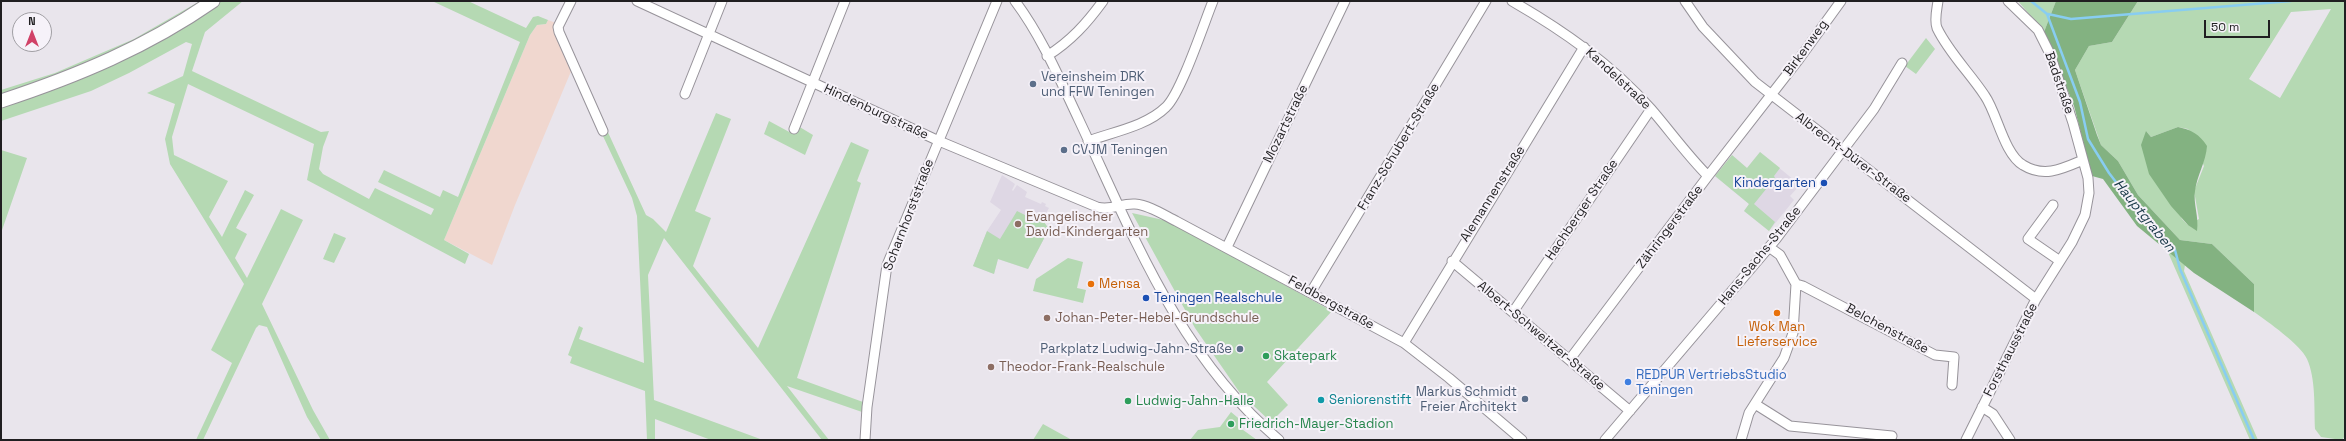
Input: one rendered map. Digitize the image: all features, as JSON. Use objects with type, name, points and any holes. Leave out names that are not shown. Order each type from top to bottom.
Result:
[{"type":"main road","points":[[1,101],[88,70],[130,51],[164,33],[213,1]]},
{"type":"street","points":[[571,1],[558,27],[559,32],[603,131]]},
{"type":"street","name":"Hindenburgstraße","points":[[637,1],[939,141],[1097,207],[1105,209],[1119,206]]},
{"type":"street","points":[[685,94],[722,1]]},
{"type":"street","points":[[794,129],[845,1]]},
{"type":"street","name":"Scharnhorststraße","points":[[865,440],[867,407],[887,266],[997,1]]},
{"type":"street","points":[[1015,1],[1047,56],[1150,273],[1189,337],[1238,401],[1259,423],[1279,440]]},
{"type":"street","points":[[1047,56],[1062,47],[1081,30],[1103,1]]},
{"type":"street","points":[[1088,141],[1151,118],[1167,106],[1179,85],[1213,1]]},
{"type":"street","name":"Mozartstraße","points":[[1227,247],[1345,1]]},
{"type":"street","name":"Franz-Schubert-Straße","points":[[1311,292],[1486,1]]},
{"type":"street","name":"Kandelstraße","points":[[1512,1],[1558,27],[1584,46],[1619,76],[1651,109],[1708,176]]},
{"type":"street","name":"Albrecht-Dürer-Straße","points":[[1685,1],[1703,27],[1731,58],[1772,95],[2036,299]]},
{"type":"street","name":"Birkenweg","points":[[1772,95],[1841,1]]},
{"type":"street","points":[[1938,1],[1936,26],[1964,70],[1985,95],[2011,151],[2021,164],[2034,171],[2049,173],[2083,160]]},
{"type":"street","name":"Badstraße","points":[[2008,1],[2038,30],[2050,54],[2062,86],[2088,178]]},
{"type":"street","name":"Alemannenstraße","points":[[1404,343],[1452,261],[1584,46]]},
{"type":"street","name":"Hans-Sachs-Straße","points":[[1606,440],[1769,247],[1874,109],[1902,64]]},
{"type":"street","name":"Zähringerstraße","points":[[1570,359],[1708,176],[1772,95]]},
{"type":"street","name":"Hachberger Straße","points":[[1513,312],[1651,109]]},
{"type":"street","name":"Forsthausstraße","points":[[1966,440],[2036,299],[2086,215],[2089,193],[2088,178]]},
{"type":"street","name":"Feldbergstraße","points":[[1119,206],[1129,204],[1142,205],[1227,247],[1404,343],[1449,378],[1522,440]]},
{"type":"street","points":[[2053,205],[2028,239],[2060,261]]},
{"type":"street","points":[[1742,440],[1749,413],[1790,345],[1793,333],[1796,284],[1780,255],[1769,247]]},
{"type":"street","name":"Albert-Schweitzer-Straße","points":[[1452,261],[1630,411]]},
{"type":"street","name":"Belchenstraße","points":[[1796,284],[1803,286],[1935,355],[1954,357],[1952,385]]},
{"type":"street","points":[[1754,404],[1790,426],[1892,436]]},
{"type":"street","points":[[1982,407],[1993,414],[2010,440]]},
{"type":"shaded area","points":[[548,20],[556,23],[557,38],[572,69],[515,205],[492,265],[444,240],[530,35],[537,25],[546,24]]},
{"type":"shaded area","points":[[1760,152],[1800,185],[1790,196],[1794,200],[1769,231],[1744,211],[1749,204],[1715,176],[1732,155],[1747,168]]},
{"type":"shaded area","name":"Evangelischer David-Kindergarten","points":[[1002,175],[1015,184],[1012,190],[1013,191],[1017,185],[1027,192],[1025,197],[1041,204],[1042,202],[1046,204],[1045,206],[1049,208],[1042,220],[1049,229],[1028,269],[998,259],[994,274],[973,266],[987,231],[1001,210],[990,202]]},
{"type":"green space","points":[[200,1],[243,1],[205,32],[192,71],[321,132],[329,131],[323,147],[319,169],[323,174],[369,199],[375,188],[431,215],[434,209],[378,182],[384,170],[440,197],[443,190],[458,197],[520,42],[432,1],[468,1],[526,28],[533,17],[538,16],[548,20],[546,24],[537,25],[530,35],[444,240],[469,254],[465,264],[307,180],[314,144],[188,84],[172,137],[174,155],[228,181],[209,217],[222,237],[245,190],[254,195],[236,228],[247,234],[235,258],[247,278],[281,209],[303,220],[262,304],[313,410],[330,440],[321,440],[307,417],[267,327],[259,325],[256,328],[203,440],[196,440],[232,363],[211,350],[244,284],[170,164],[165,139],[175,104],[147,93],[183,76],[192,44],[186,42],[129,73],[91,91],[1,121],[1,90],[55,73],[134,39]]},
{"type":"green space","points":[[2018,1],[2056,1],[2044,32]]},
{"type":"green space","points":[[2056,1],[2138,1],[2112,42],[2089,46],[2075,70],[2097,135],[2101,145],[2118,161],[2138,195],[2180,240],[2212,244],[2254,284],[2254,312],[2194,273],[2137,226],[2103,179],[2092,176],[2074,106],[2044,32]]},
{"type":"green space","points":[[2138,1],[2345,1],[2345,436],[2342,440],[2321,437],[2315,429],[2312,375],[2307,359],[2304,353],[2291,340],[2254,312],[2254,284],[2212,244],[2180,240],[2138,195],[2118,161],[2101,145],[2075,70],[2089,46],[2112,42]],"holes":[[[2331,9],[2280,98],[2249,79],[2291,12]],[[2178,127],[2188,129],[2204,166],[2194,191],[2199,219],[2188,225],[2182,219],[2146,131],[2151,137]]]},
{"type":"green space","points":[[1926,38],[1935,49],[1916,74],[1905,66]]},
{"type":"green space","points":[[716,113],[731,119],[695,211],[711,218],[693,266],[758,348],[851,142],[869,150],[857,181],[861,183],[797,378],[863,402],[862,412],[787,386],[829,440],[822,440],[664,238],[648,275],[654,400],[763,440],[711,440],[655,419],[655,440],[647,440],[645,391],[570,363],[572,357],[568,355],[579,326],[583,328],[579,339],[644,363],[637,216],[632,198],[595,119],[600,115],[646,215],[653,219],[666,232]]},
{"type":"green space","points":[[769,121],[793,134],[798,126],[813,135],[805,155],[764,134]]},
{"type":"green space","points":[[2178,127],[2195,133],[2207,146],[2195,191],[2197,231],[2188,225],[2171,206],[2149,174],[2141,145],[2146,131],[2151,137]]},
{"type":"green space","points":[[1,150],[27,158],[1,233]]},
{"type":"green space","points":[[1760,152],[1780,168],[1774,176],[1775,178],[1754,204],[1775,222],[1769,231],[1744,211],[1749,204],[1715,176],[1732,155],[1747,168]]},
{"type":"green space","name":"Evangelischer David-Kindergarten","points":[[1017,211],[1029,217],[1035,218],[1036,216],[1042,219],[1049,229],[1028,269],[998,259],[994,274],[973,266],[987,231],[1000,239]]},
{"type":"green space","points":[[1132,213],[1168,221],[1332,311],[1267,382],[1288,405],[1271,422],[1240,393],[1195,328]]},
{"type":"green space","points":[[334,233],[346,238],[334,263],[323,259]]},
{"type":"green space","points":[[2167,250],[2185,265],[2184,271],[2258,440],[2250,440]]},
{"type":"green space","points":[[1068,258],[1083,262],[1077,288],[1086,290],[1083,303],[1033,291],[1036,279]]},
{"type":"green space","name":"Friedrich-Mayer-Stadion","points":[[1231,412],[1243,422],[1239,427],[1257,440],[1190,440],[1198,430],[1220,427]]},
{"type":"green space","points":[[1043,424],[1072,440],[1033,440]]},
{"type":"waterway","name":"Hauptgraben","points":[[2031,1],[2047,14],[2080,102],[2088,139],[2109,173],[2152,229],[2175,250],[2180,269],[2254,440]]},
{"type":"waterway","points":[[2048,14],[2071,19],[2291,1]]},
{"type":"place","name":"Vereinsheim DRK und FFW Teningen","points":[[1033,84]]},
{"type":"place","name":"CVJM Teningen","points":[[1064,150]]},
{"type":"place","name":"Kindergarten","points":[[1824,183]]},
{"type":"place","name":"Evangelischer David-Kindergarten","points":[[1018,224]]},
{"type":"place","name":"Mensa","points":[[1091,284]]},
{"type":"place","name":"Teningen Realschule","points":[[1146,298]]},
{"type":"place","name":"Wok Man Lieferservice","points":[[1777,313]]},
{"type":"place","name":"Johan-Peter-Hebel-Grundschule","points":[[1047,318]]},
{"type":"place","name":"Parkplatz Ludwig-Jahn-Straße","points":[[1240,349]]},
{"type":"place","name":"Skatepark","points":[[1266,356]]},
{"type":"place","name":"Theodor-Frank-Realschule","points":[[991,367]]},
{"type":"place","name":"REDPUR VertriebsStudio Teningen","points":[[1628,382]]},
{"type":"place","name":"Markus Schmidt Freier Architekt","points":[[1525,399]]},
{"type":"place","name":"Seniorenstift","points":[[1321,400]]},
{"type":"place","name":"Ludwig-Jahn-Halle","points":[[1128,401]]},
{"type":"place","name":"Friedrich-Mayer-Stadion","points":[[1231,424]]}]
